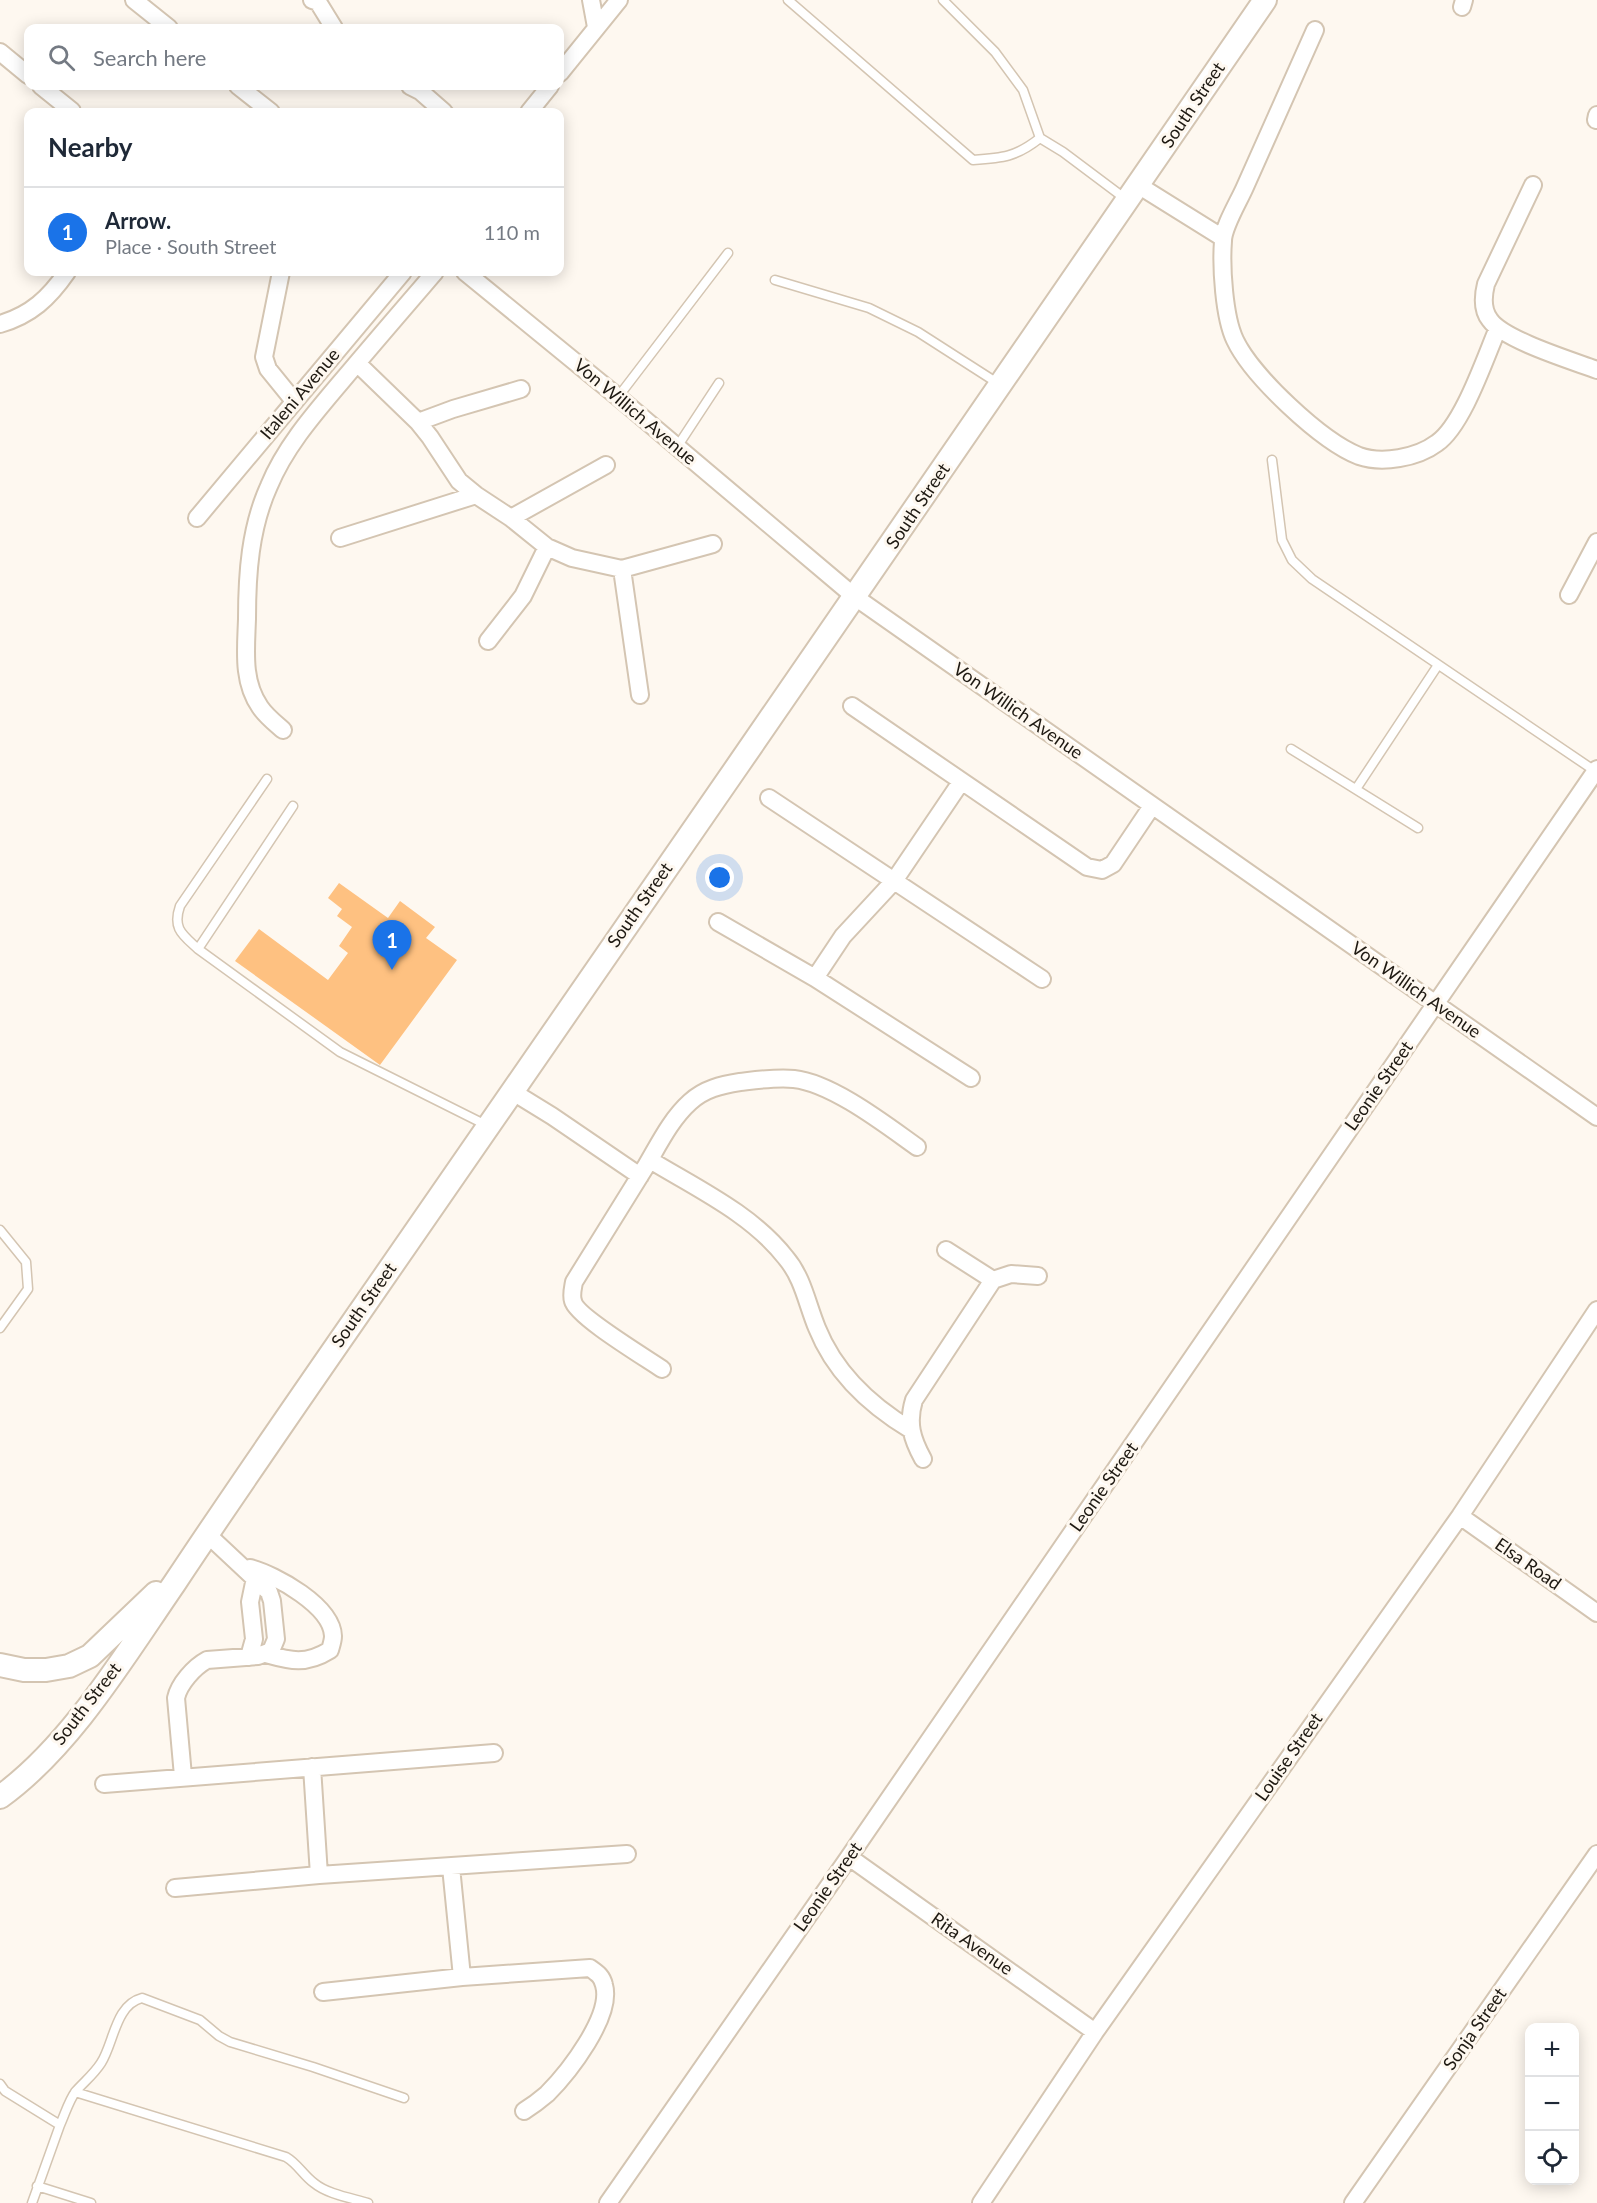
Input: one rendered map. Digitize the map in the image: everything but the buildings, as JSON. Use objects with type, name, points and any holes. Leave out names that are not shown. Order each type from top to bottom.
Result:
[{"type":"street","points":[[134,0],[164,24]]},
{"type":"street","points":[[312,0],[318,2],[332,24]]},
{"type":"street","points":[[591,0],[596,27]]},
{"type":"street","points":[[564,69],[619,0]]},
{"type":"street","name":"South Street","points":[[0,1797],[31,1770],[62,1738],[109,1679],[1265,0]]},
{"type":"street","points":[[1315,30],[1223,238],[1229,326],[1241,352],[1283,401],[1311,425],[1358,455],[1375,459],[1392,459],[1426,450],[1448,433],[1459,417],[1498,328]]},
{"type":"street","points":[[0,52],[24,72]]},
{"type":"street","points":[[46,90],[68,108]]},
{"type":"street","points":[[243,90],[266,108]]},
{"type":"street","points":[[418,90],[439,108]]},
{"type":"street","points":[[532,108],[547,90]]},
{"type":"street","points":[[1533,185],[1486,284],[1483,297],[1486,312],[1498,328],[1518,339],[1597,370]]},
{"type":"street","points":[[1133,193],[1223,238]]},
{"type":"street","points":[[0,324],[18,319],[34,308],[65,276]]},
{"type":"street","points":[[280,276],[264,357],[268,369],[294,401]]},
{"type":"street","name":"Italeni Avenue","points":[[197,518],[401,276]]},
{"type":"street","points":[[283,730],[261,709],[252,693],[246,664],[249,567],[254,532],[268,486],[283,457],[314,414],[432,276]]},
{"type":"street","name":"Von Willich Avenue","points":[[470,276],[618,397],[855,597],[1597,1117]]},
{"type":"street","points":[[357,363],[418,422],[459,481],[547,547],[572,558],[622,569],[713,544]]},
{"type":"street","points":[[418,422],[521,389]]},
{"type":"street","points":[[511,518],[606,465]]},
{"type":"street","points":[[340,538],[476,495]]},
{"type":"street","points":[[1569,595],[1597,542]]},
{"type":"street","points":[[488,641],[523,596],[547,547]]},
{"type":"street","points":[[622,569],[640,695]]},
{"type":"street","points":[[852,706],[1087,867],[1095,870],[1108,868],[1113,864],[1152,806]]},
{"type":"street","name":"Leonie Street","points":[[608,2203],[849,1857],[1596,770]]},
{"type":"street","points":[[814,978],[843,936],[894,881],[962,782]]},
{"type":"street","points":[[769,798],[1042,979]]},
{"type":"street","points":[[718,922],[814,978],[971,1078]]},
{"type":"street","points":[[662,1369],[588,1318],[575,1307],[572,1300],[574,1282],[682,1110],[691,1100],[708,1089],[726,1084],[769,1079],[795,1079],[813,1084],[878,1119],[917,1147]]},
{"type":"street","points":[[513,1092],[640,1176]]},
{"type":"street","points":[[650,1160],[732,1210],[772,1241],[796,1273],[818,1330],[835,1363],[879,1409],[911,1430]]},
{"type":"street","points":[[946,1250],[993,1280]]},
{"type":"street","points":[[922,1459],[915,1446],[911,1430],[914,1400],[993,1280],[1011,1274],[1038,1276]]},
{"type":"street","name":"Louise Street","points":[[981,2203],[1095,2032],[1460,1516],[1597,1310]]},
{"type":"street","name":"Elsa Road","points":[[1460,1516],[1597,1613]]},
{"type":"street","points":[[207,1534],[266,1589],[272,1601],[276,1639],[273,1648],[266,1654]]},
{"type":"street","points":[[183,1776],[177,1692],[194,1669],[207,1660],[266,1654],[291,1661],[316,1658],[330,1650],[333,1637],[331,1626],[313,1602],[281,1582],[241,1565]]},
{"type":"street","points":[[0,1665],[24,1670],[46,1670],[69,1666],[90,1656],[186,1566]]},
{"type":"street","points":[[249,1657],[254,1639],[250,1602],[255,1578]]},
{"type":"street","points":[[104,1784],[494,1753]]},
{"type":"street","points":[[312,1767],[319,1875]]},
{"type":"street","points":[[175,1887],[627,1854]]},
{"type":"street","name":"Sonja Street","points":[[1353,2203],[1597,1854]]},
{"type":"street","name":"Rita Avenue","points":[[849,1857],[1095,2032]]},
{"type":"street","points":[[451,1867],[462,1977]]},
{"type":"street","points":[[324,1992],[462,1977],[590,1968],[600,1975],[605,1986],[605,1995],[595,2028],[586,2047],[546,2094],[524,2111]]},
{"type":"lane","points":[[788,0],[973,160],[1006,157],[1025,150],[1040,138]]},
{"type":"lane","points":[[943,0],[995,52],[1023,90],[1040,138],[1133,193]]},
{"type":"lane","points":[[618,397],[728,253]]},
{"type":"lane","points":[[775,280],[869,308],[918,332],[1000,385]]},
{"type":"lane","points":[[677,447],[719,383]]},
{"type":"lane","points":[[1272,460],[1282,540],[1292,560],[1312,579],[1596,770]]},
{"type":"lane","points":[[1356,789],[1438,664]]},
{"type":"lane","points":[[1291,749],[1418,828]]},
{"type":"lane","points":[[267,779],[180,906],[177,923],[181,932],[198,949],[340,1052],[488,1126]]},
{"type":"lane","points":[[198,949],[293,806]]},
{"type":"lane","points":[[0,1230],[26,1262],[28,1289],[0,1328]]},
{"type":"lane","points":[[32,2203],[60,2125],[75,2092],[91,2078],[103,2061],[124,2010],[134,2000],[142,1998],[200,2020],[230,2042],[404,2098]]},
{"type":"lane","points":[[0,2084],[5,2091],[60,2125]]},
{"type":"lane","points":[[75,2092],[286,2157],[297,2163],[314,2183],[323,2189],[368,2203]]},
{"type":"lane","points":[[37,2186],[89,2203]]},
{"type":"place","name":"Arrow.","points":[[392,970]]}]
